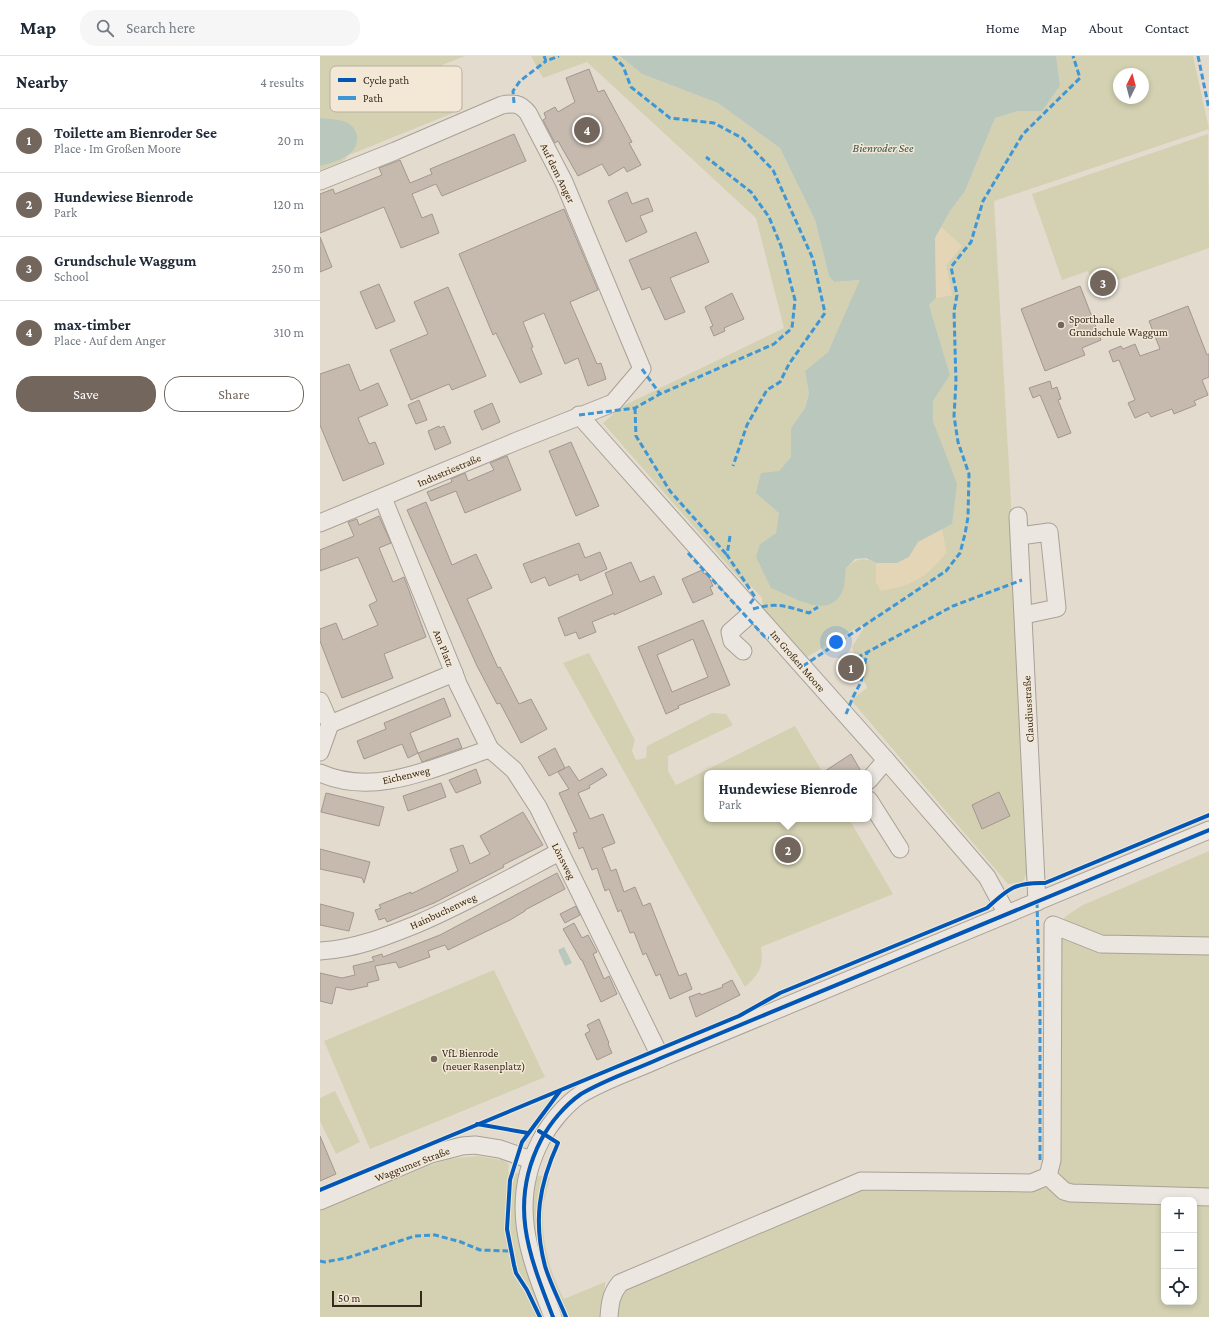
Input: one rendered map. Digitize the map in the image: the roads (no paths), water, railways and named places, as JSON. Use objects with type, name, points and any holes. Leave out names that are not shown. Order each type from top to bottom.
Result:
[{"type":"street","name":"Auf dem Anger","points":[[320,181],[395,151],[502,105],[514,103],[522,106],[528,113],[564,182],[642,369],[613,403],[579,415]]},
{"type":"street","name":"Industriestraße","points":[[320,523],[579,415]]},
{"type":"street","name":"Im Großen Moore","points":[[579,415],[754,610],[987,877],[1007,914]]},
{"type":"street","name":"Am Platz","points":[[330,724],[454,673],[383,498]]},
{"type":"street","name":"Claudiusstraße","points":[[1018,516],[1037,902]]},
{"type":"street","points":[[1020,536],[1049,532],[1057,608],[1024,615]]},
{"type":"street","points":[[743,651],[732,641],[730,632],[754,610]]},
{"type":"street","name":"Lönsweg","points":[[454,673],[490,749],[514,770],[538,807],[661,1058]]},
{"type":"street","points":[[320,701],[330,724],[320,752]]},
{"type":"street","name":"Eichenweg","points":[[320,773],[348,782],[390,780],[415,775],[490,749]]},
{"type":"street","points":[[872,776],[886,760]]},
{"type":"street","points":[[872,805],[900,849]]},
{"type":"street","points":[[553,1317],[534,1267],[523,1222],[524,1193],[531,1160],[552,1123],[580,1095],[601,1084],[661,1058],[1209,830]]},
{"type":"street","name":"Hainbuchenweg","points":[[320,951],[341,950],[394,934],[463,903],[559,852]]},
{"type":"street","points":[[1048,1176],[1052,1160],[1053,925],[1101,944],[1209,946]]},
{"type":"street","name":"Waggumer Straße","points":[[320,1201],[431,1154],[462,1146],[475,1145],[500,1149],[531,1160]]},
{"type":"street","points":[[1048,1176],[1064,1191],[1071,1193],[1209,1197]]},
{"type":"street","points":[[610,1317],[610,1300],[614,1289],[620,1283],[861,1181],[1031,1184],[1048,1176]]},
{"type":"water","name":"Bienroder See","points":[[620,56],[1056,56],[1060,86],[1042,111],[1018,111],[995,118],[965,191],[950,211],[935,238],[936,298],[929,305],[950,375],[933,401],[933,421],[957,484],[952,524],[918,542],[909,557],[897,563],[876,563],[866,558],[855,559],[846,568],[842,592],[836,600],[828,605],[819,606],[809,604],[771,588],[756,557],[760,544],[776,533],[779,513],[756,493],[761,473],[779,471],[791,457],[791,428],[805,408],[809,394],[805,371],[828,352],[860,280],[834,282],[829,276],[815,220],[780,148],[718,103],[642,74]]},
{"type":"water","points":[[320,118],[348,123],[355,130],[357,143],[353,151],[346,156],[339,160],[320,166]]},
{"type":"water","points":[[564,947],[572,963],[565,966],[558,950]]},
{"type":"place","name":"max-timber","points":[[587,130]]},
{"type":"place","name":"Grundschule Waggum","points":[[1103,283]]},
{"type":"place","name":"Sporthalle Grundschule Waggum","points":[[1061,325]]},
{"type":"place","name":"Toilette am Bienroder See","points":[[851,668]]},
{"type":"place","name":"Hundewiese Bienrode","points":[[788,850]]},
{"type":"place","name":"VfL Bienrode (neuer Rasenplatz)","points":[[434,1059]]}]
